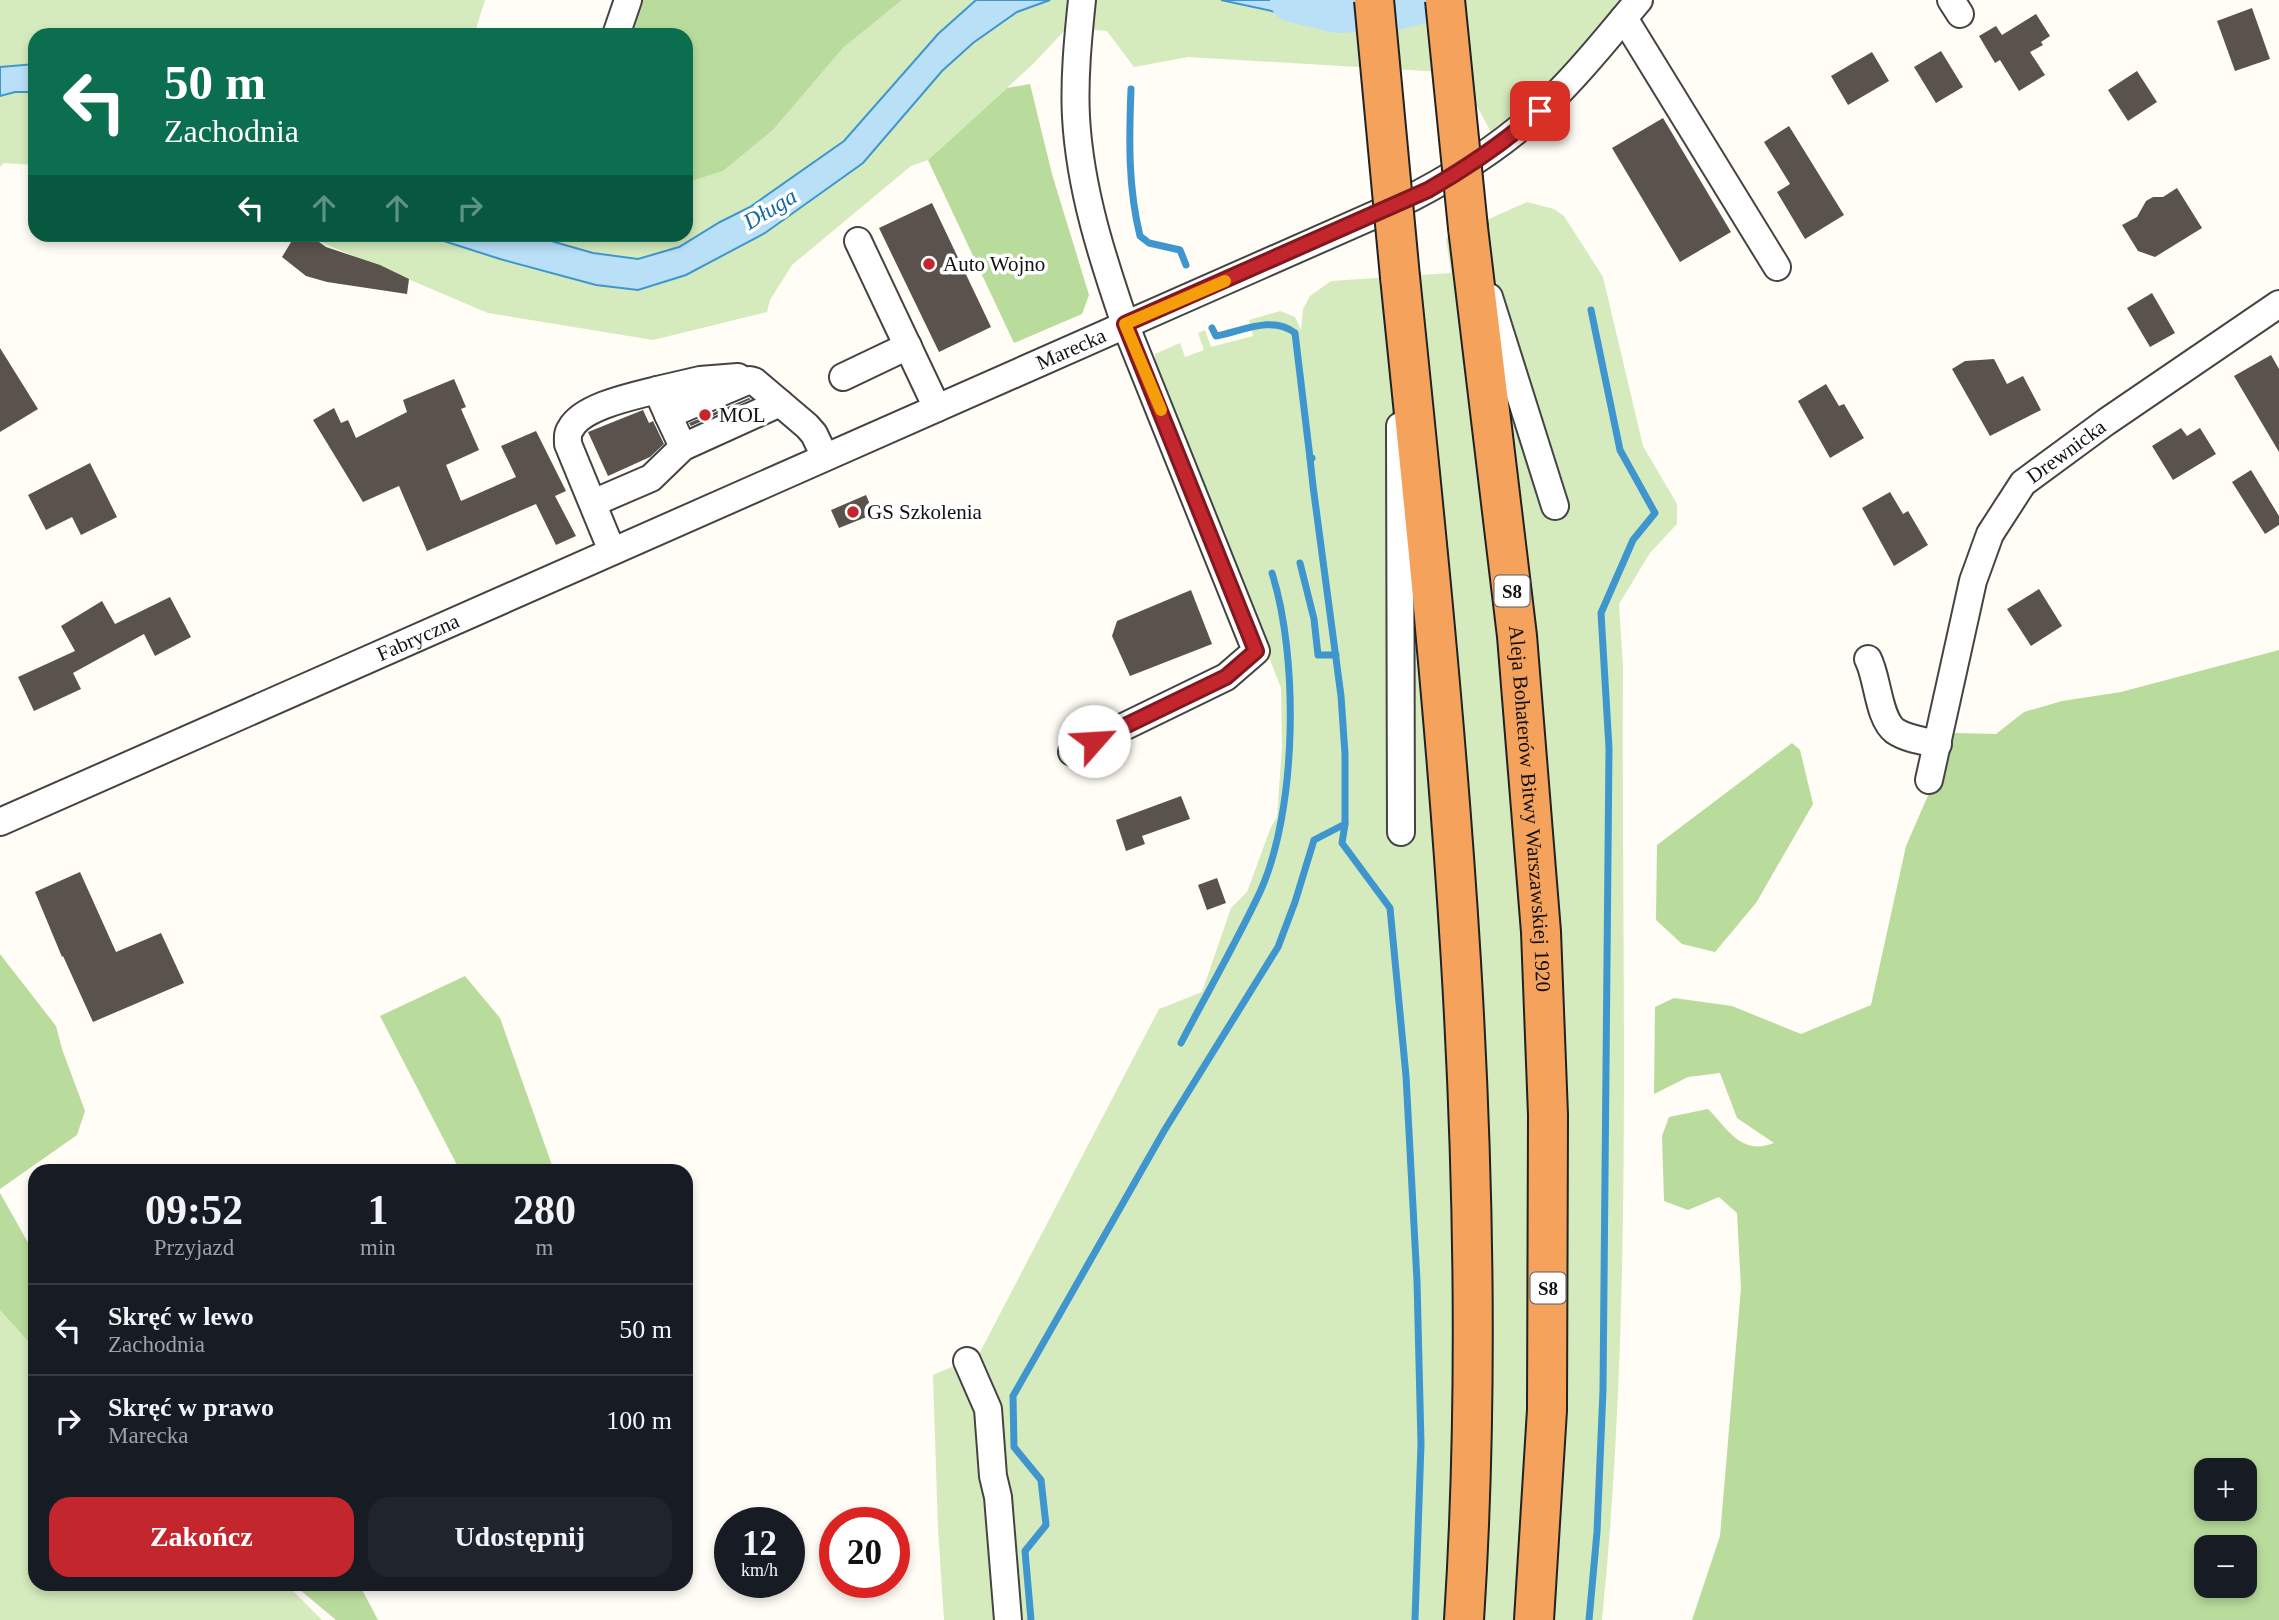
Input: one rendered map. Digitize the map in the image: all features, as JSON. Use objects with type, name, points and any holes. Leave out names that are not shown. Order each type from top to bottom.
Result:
[{"type":"highway","points":[[1374,0],[1439,655],[1469,1114],[1474,1356],[1464,1620]]},
{"type":"highway","name":"Aleja Bohaterów Bitwy Warszawskiej 1920","points":[[1445,0],[1468,228],[1517,636],[1541,932],[1548,1115],[1548,1410],[1534,1620]]},
{"type":"street","points":[[618,28],[628,0]]},
{"type":"street","points":[[1072,752],[1226,677],[1256,651],[1125,324],[1106,269],[1088,202],[1076,117],[1082,0]]},
{"type":"street","points":[[1631,9],[1777,267]]},
{"type":"street","name":"Marecka","points":[[831,455],[1397,205],[1459,173],[1498,145],[1553,99],[1631,9]]},
{"type":"street","points":[[1468,228],[1555,506]]},
{"type":"street","points":[[858,241],[937,408]]},
{"type":"street","points":[[1400,277],[1401,832]]},
{"type":"street","name":"Drewnicka","points":[[1929,780],[1973,581],[1990,534],[2023,483],[2106,422],[2279,304]]},
{"type":"street","points":[[843,377],[908,346]]},
{"type":"street","points":[[612,551],[568,444],[569,431],[575,422],[599,408],[657,390],[722,377],[750,380],[814,434],[831,455]]},
{"type":"street","points":[[668,415],[750,380]]},
{"type":"street","points":[[657,390],[682,447]]},
{"type":"street","points":[[593,503],[651,478],[682,447],[780,403]]},
{"type":"street","name":"Fabryczna","points":[[0,822],[831,455]]},
{"type":"street","points":[[1868,659],[1874,671],[1885,716],[1894,730],[1938,744]]},
{"type":"street","points":[[967,1361],[988,1409],[1008,1620]]},
{"type":"green space","points":[[0,0],[485,0],[476,28],[28,28],[28,165],[4,163],[0,167]]},
{"type":"green space","points":[[640,0],[902,0],[843,48],[773,130],[723,171],[693,181],[693,28],[630,28]]},
{"type":"green space","points":[[902,0],[1639,0],[1498,145],[1459,73],[1188,57],[1134,67],[1107,31],[1068,27],[1032,65],[928,160],[911,166],[792,265],[770,300],[767,312],[653,340],[488,313],[321,242],[693,242],[693,181],[723,171],[773,130],[843,48]]},
{"type":"green space","points":[[1030,84],[1052,174],[1089,295],[1082,314],[1014,343],[928,160],[1007,88]]},
{"type":"green space","points":[[1527,202],[1554,209],[1564,216],[1603,277],[1643,446],[1677,504],[1677,524],[1650,553],[1619,604],[1623,665],[1624,1143],[1618,1382],[1602,1620],[944,1620],[933,1375],[978,1356],[1159,1009],[1202,992],[1231,908],[1247,892],[1277,817],[1282,746],[1281,688],[1155,364],[1155,354],[1180,343],[1185,357],[1204,350],[1198,333],[1205,330],[1211,347],[1253,336],[1249,320],[1280,311],[1295,317],[1301,330],[1303,309],[1310,296],[1331,281],[1451,273],[1446,238]]},
{"type":"green space","points":[[2279,650],[2279,1620],[1692,1620],[1720,1536],[1741,1288],[1737,1213],[1719,1197],[1688,1210],[1664,1201],[1662,1136],[1669,1117],[1708,1109],[1729,1132],[1744,1143],[1763,1146],[1774,1143],[1737,1118],[1720,1073],[1688,1077],[1654,1094],[1655,1007],[1674,998],[1732,1006],[1801,1034],[1871,1005],[1906,846],[1955,733],[1996,734],[2024,712],[2062,701],[2121,692]]},
{"type":"green space","points":[[1792,743],[1800,750],[1813,804],[1756,903],[1715,952],[1682,944],[1656,920],[1657,845]]},
{"type":"green space","points":[[0,954],[56,1026],[85,1111],[77,1135],[36,1164],[28,1164],[28,1169],[0,1189]]},
{"type":"green space","points":[[465,976],[500,1018],[552,1164],[456,1164],[380,1016]]},
{"type":"green space","points":[[0,1193],[28,1243],[28,1341],[0,1310]]},
{"type":"green space","points":[[0,1310],[28,1341],[28,1591],[293,1591],[322,1620],[0,1620]]},
{"type":"green space","points":[[301,1591],[363,1591],[378,1620],[336,1620]]},
{"type":"water","points":[[976,0],[1050,0],[1017,12],[973,43],[942,71],[863,163],[765,233],[686,275],[638,290],[596,285],[447,242],[554,242],[593,253],[638,259],[693,242],[693,238],[750,207],[844,141],[938,34]]},
{"type":"water","points":[[1221,0],[1311,0],[1313,20]]},
{"type":"water","points":[[1398,0],[1417,0],[1419,20],[1400,25]]},
{"type":"water","points":[[28,65],[28,92],[0,96],[0,67]]},
{"type":"building","points":[[2252,8],[2270,59],[2235,71],[2217,21]]},
{"type":"building","points":[[2036,14],[2050,36],[2041,42],[2043,45],[2030,52],[2045,75],[2019,91],[2000,60],[1995,63],[1979,36],[1996,26],[2002,35]]},
{"type":"building","points":[[1941,51],[1963,87],[1936,103],[1914,67]]},
{"type":"building","points":[[1872,52],[1889,81],[1848,105],[1831,76]]},
{"type":"building","points":[[2137,71],[2157,102],[2128,121],[2108,90]]},
{"type":"building","points":[[1663,118],[1731,232],[1680,262],[1612,148]]},
{"type":"building","points":[[1789,126],[1844,215],[1805,239],[1777,192],[1790,184],[1764,142]]},
{"type":"building","points":[[2177,188],[2202,228],[2155,257],[2138,251],[2122,225],[2137,217],[2146,201],[2153,197],[2163,197]]},
{"type":"building","name":"Auto Wojno","points":[[932,203],[991,327],[939,352],[879,228]]},
{"type":"building","points":[[291,242],[319,242],[409,279],[407,294],[327,282],[306,276],[282,257]]},
{"type":"building","points":[[2152,293],[2175,333],[2150,347],[2127,308]]},
{"type":"building","points":[[0,348],[38,409],[0,432]]},
{"type":"building","points":[[2271,355],[2279,369],[2279,452],[2234,376]]},
{"type":"building","points":[[1994,359],[2007,384],[2023,376],[2041,410],[1990,436],[1952,369],[1965,361]]},
{"type":"building","points":[[454,379],[466,407],[461,409],[479,450],[446,465],[461,501],[516,477],[501,446],[536,431],[566,491],[555,496],[576,536],[556,545],[536,504],[427,551],[399,486],[363,502],[313,420],[334,408],[341,423],[348,420],[356,438],[407,412],[403,400]]},
{"type":"building","points":[[1826,384],[1839,406],[1844,404],[1864,438],[1830,458],[1798,401]]},
{"type":"building","points":[[751,399],[691,426],[689,423]]},
{"type":"building","points":[[643,410],[649,423],[653,421],[664,444],[650,457],[608,476],[588,432]]},
{"type":"building","points":[[2181,428],[2187,436],[2200,428],[2216,454],[2173,480],[2152,446]]},
{"type":"building","points":[[90,463],[117,517],[81,535],[72,517],[46,530],[28,495]]},
{"type":"building","points":[[2251,470],[2279,516],[2279,525],[2265,534],[2232,482]]},
{"type":"building","points":[[1890,492],[1903,514],[1908,511],[1928,545],[1894,566],[1862,508]]},
{"type":"building","name":"GS Szkolenia","points":[[866,495],[874,514],[839,528],[831,510]]},
{"type":"building","points":[[2039,589],[2062,626],[2031,646],[2007,609]]},
{"type":"building","points":[[1191,590],[1212,644],[1130,676],[1112,636],[1117,621]]},
{"type":"building","points":[[170,597],[191,637],[155,656],[144,634],[73,673],[81,689],[34,711],[18,677],[75,651],[61,626],[102,601],[115,624]]},
{"type":"building","points":[[1181,796],[1190,819],[1142,836],[1145,844],[1126,851],[1116,820]]},
{"type":"building","points":[[80,872],[116,952],[161,933],[184,983],[93,1022],[35,892]]},
{"type":"building","points":[[1217,878],[1226,903],[1207,910],[1198,885]]},
{"type":"waterway","name":"Długa","points":[[1292,0],[1338,11],[1396,8],[1427,0]]},
{"type":"waterway","points":[[1131,89],[1131,181],[1140,236],[1149,243],[1180,250],[1186,265]]},
{"type":"waterway","points":[[1589,1620],[1597,1532],[1603,1390],[1609,748],[1601,613],[1633,540],[1655,513],[1620,450],[1591,310]]},
{"type":"waterway","points":[[1212,328],[1216,336],[1267,325],[1277,325],[1295,333],[1310,458]]},
{"type":"waterway","points":[[1031,1620],[1025,1551],[1046,1525],[1041,1480],[1014,1447],[1013,1396],[1164,1131],[1278,947],[1314,840],[1345,824],[1345,754],[1341,696],[1313,486],[1312,458]]},
{"type":"waterway","points":[[1300,563],[1314,619],[1318,655],[1336,655]]},
{"type":"waterway","points":[[1181,1043],[1260,892],[1272,859],[1281,820],[1287,778],[1290,690],[1287,647],[1272,573]]},
{"type":"waterway","points":[[1345,824],[1342,843],[1390,908],[1406,1076],[1417,1281],[1421,1444],[1415,1620]]},
{"type":"slow traffic","points":[[1161,410],[1125,324],[1225,281]]},
{"type":"place","name":"Auto Wojno","points":[[929,264]]},
{"type":"place","name":"MOL","points":[[705,415]]},
{"type":"place","name":"GS Szkolenia","points":[[853,512]]},
{"type":"route","points":[[1094,741],[1226,677],[1256,651],[1125,324],[1428,190],[1459,173],[1540,111]]}]
